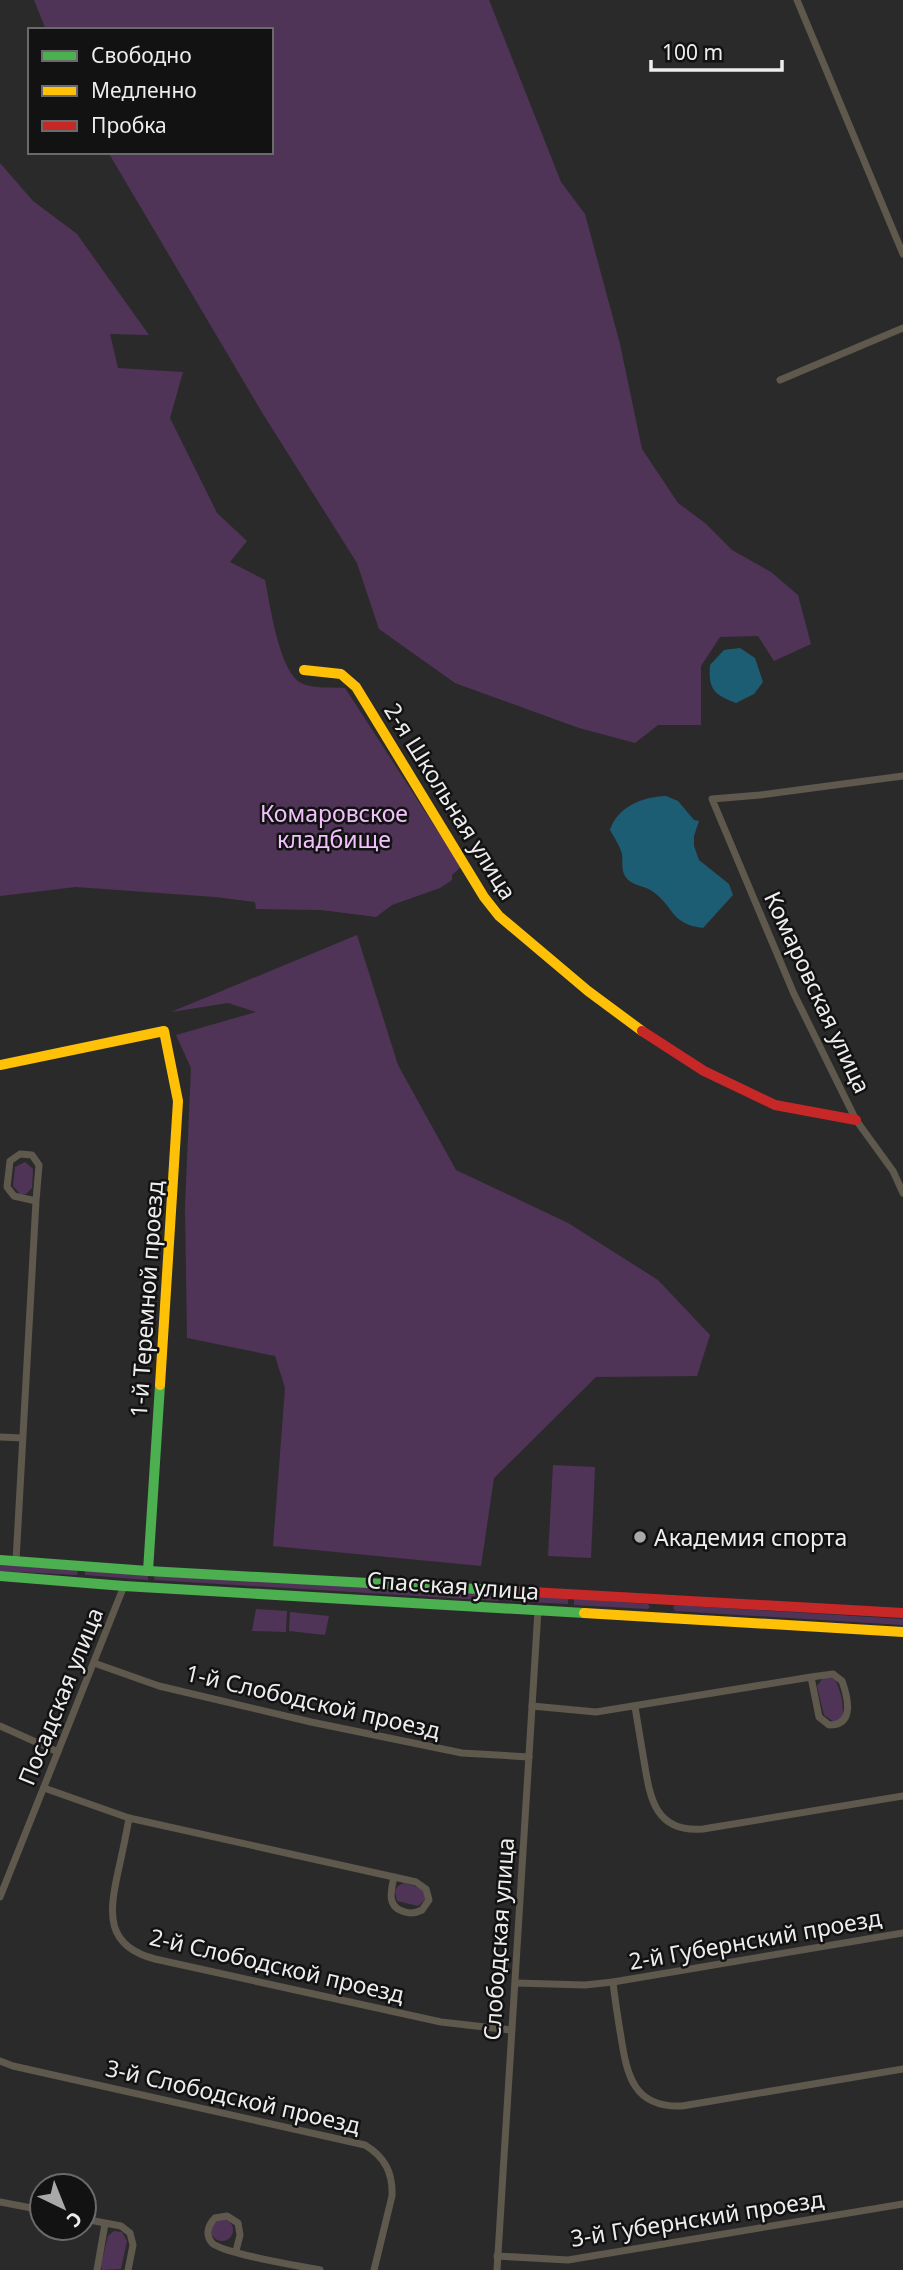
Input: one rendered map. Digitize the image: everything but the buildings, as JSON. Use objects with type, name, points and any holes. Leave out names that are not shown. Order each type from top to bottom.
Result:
[{"type":"street","points":[[797,0],[903,254]]},
{"type":"street","points":[[780,380],[903,328]]},
{"type":"street","name":"2-я Школьная улица","points":[[303,670],[341,674],[356,687],[484,897],[499,916],[588,991],[654,1040],[704,1071],[775,1105],[856,1120]]},
{"type":"street","name":"Комаровская улица","points":[[902,1190],[876,1145],[856,1120],[794,994],[712,799],[903,776]]},
{"type":"street","name":"1-й Теремной проезд","points":[[0,1065],[164,1031],[177,1101],[148,1571]]},
{"type":"street","points":[[16,1561],[39,1165],[32,1156],[20,1154],[10,1161],[7,1187],[14,1196],[36,1201]]},
{"type":"street","points":[[902,1190],[897,1176],[903,1170]]},
{"type":"street","points":[[0,1437],[22,1438]]},
{"type":"street","name":"Спасская улица","points":[[0,1560],[148,1571],[903,1613]]},
{"type":"street","name":"Спасская улица","points":[[0,1576],[124,1587],[182,1588],[903,1632]]},
{"type":"street","name":"Посадская улица","points":[[0,1897],[124,1587]]},
{"type":"street","points":[[656,1617],[658,1600]]},
{"type":"street","name":"Слободская улица","points":[[497,2270],[538,1610]]},
{"type":"street","name":"1-й Слободской проезд","points":[[94,1662],[159,1686],[325,1725],[462,1753],[528,1756]]},
{"type":"street","points":[[532,1706],[596,1712],[811,1676],[832,1674],[842,1681],[848,1713],[841,1723],[829,1725],[819,1717],[811,1676]]},
{"type":"street","points":[[635,1707],[651,1799],[661,1815],[684,1829],[703,1829],[903,1796]]},
{"type":"street","points":[[0,1726],[58,1752]]},
{"type":"street","points":[[44,1788],[129,1818],[394,1877],[416,1882],[426,1889],[429,1900],[422,1910],[411,1913],[393,1905],[391,1893],[394,1877]]},
{"type":"street","name":"2-й Слободской проезд","points":[[129,1818],[111,1906],[118,1933],[137,1953],[441,2022],[511,2030]]},
{"type":"street","points":[[0,1870],[9,1874]]},
{"type":"street","name":"2-й Губернский проезд","points":[[516,1983],[585,1985],[612,1982],[903,1933]]},
{"type":"street","name":"2-й Губернский проезд","points":[[612,1982],[628,2073],[637,2090],[662,2105],[681,2106],[903,2069]]},
{"type":"street","name":"3-й Слободской проезд","points":[[0,2061],[365,2145],[384,2161],[392,2184],[392,2196],[374,2270]]},
{"type":"street","points":[[0,2202],[28,2207]]},
{"type":"street","name":"3-й Губернский проезд","points":[[497,2256],[568,2260],[903,2204]]},
{"type":"street","points":[[236,2251],[240,2235],[238,2223],[226,2216],[215,2218],[208,2228],[210,2240],[220,2247],[236,2251],[320,2270]]},
{"type":"street","points":[[98,2222],[121,2226],[131,2233],[128,2270]]},
{"type":"street","points":[[97,2270],[105,2224]]},
{"type":"green space","points":[[34,0],[489,0],[561,182],[585,214],[620,344],[642,449],[678,503],[705,523],[732,550],[771,572],[798,595],[811,644],[774,661],[758,636],[720,637],[701,666],[701,725],[658,725],[635,743],[579,728],[455,683],[379,629],[357,563],[263,414],[109,154],[273,154],[273,28],[45,28]]},
{"type":"green space","name":"Комаровское кладбище","points":[[0,163],[33,201],[77,234],[149,335],[110,334],[118,368],[183,372],[170,418],[217,513],[247,541],[230,562],[265,580],[281,651],[293,676],[301,683],[311,686],[345,688],[461,867],[452,875],[452,880],[440,888],[392,905],[376,917],[321,910],[256,909],[255,902],[215,897],[76,887],[0,896]]},
{"type":"green space","points":[[357,935],[398,1065],[456,1170],[568,1223],[658,1280],[710,1335],[697,1376],[596,1377],[494,1478],[481,1566],[273,1546],[285,1388],[275,1356],[187,1338],[185,1206],[191,1068],[176,1035],[256,1012],[228,1003],[171,1012]]},
{"type":"green space","points":[[25,1162],[33,1169],[32,1188],[26,1194],[20,1194],[13,1186],[15,1167]]},
{"type":"green space","points":[[553,1465],[595,1467],[591,1558],[548,1556]]},
{"type":"green space","points":[[0,1565],[78,1569],[77,1575],[0,1571]]},
{"type":"green space","points":[[85,1570],[148,1574],[148,1580],[85,1575]]},
{"type":"green space","points":[[155,1574],[500,1595],[499,1601],[154,1580]]},
{"type":"green space","points":[[506,1595],[568,1598],[568,1604],[506,1601]]},
{"type":"green space","points":[[574,1599],[648,1604],[650,1607],[574,1605]]},
{"type":"green space","points":[[675,1605],[903,1619],[903,1625],[675,1611]]},
{"type":"green space","points":[[256,1609],[287,1611],[286,1632],[252,1631]]},
{"type":"green space","points":[[290,1612],[329,1616],[325,1635],[289,1631]]},
{"type":"green space","points":[[824,1677],[834,1678],[841,1697],[842,1718],[834,1722],[824,1715],[817,1686]]},
{"type":"green space","points":[[404,1883],[424,1889],[426,1899],[418,1906],[397,1901],[395,1891]]},
{"type":"green space","points":[[222,2219],[230,2222],[233,2230],[230,2238],[222,2241],[214,2238],[211,2230],[214,2222]]},
{"type":"green space","points":[[114,2231],[122,2232],[127,2241],[121,2269],[102,2270],[108,2236]]},
{"type":"water","points":[[740,648],[755,658],[763,682],[754,694],[736,703],[714,690],[710,680],[710,665],[724,650]]},
{"type":"water","points":[[666,796],[678,801],[694,820],[699,821],[694,846],[699,860],[729,884],[733,895],[703,928],[678,919],[652,891],[634,884],[625,876],[622,854],[610,830],[619,815],[632,804]]},
{"type":"traffic: fast","points":[[148,1571],[160,1385]]},
{"type":"traffic: fast","points":[[0,1560],[514,1591]]},
{"type":"traffic: fast","points":[[0,1576],[124,1586],[584,1613]]},
{"type":"traffic: slow","points":[[304,670],[341,674],[356,687],[484,897],[499,916],[588,991],[642,1031]]},
{"type":"traffic: slow","points":[[0,1065],[164,1031],[178,1101],[160,1385]]},
{"type":"traffic: slow","points":[[584,1613],[903,1632]]},
{"type":"traffic: jam","points":[[642,1031],[704,1071],[775,1105],[856,1120]]},
{"type":"traffic: jam","points":[[514,1591],[903,1613]]},
{"type":"place","name":"Академия спорта","points":[[640,1537]]}]
